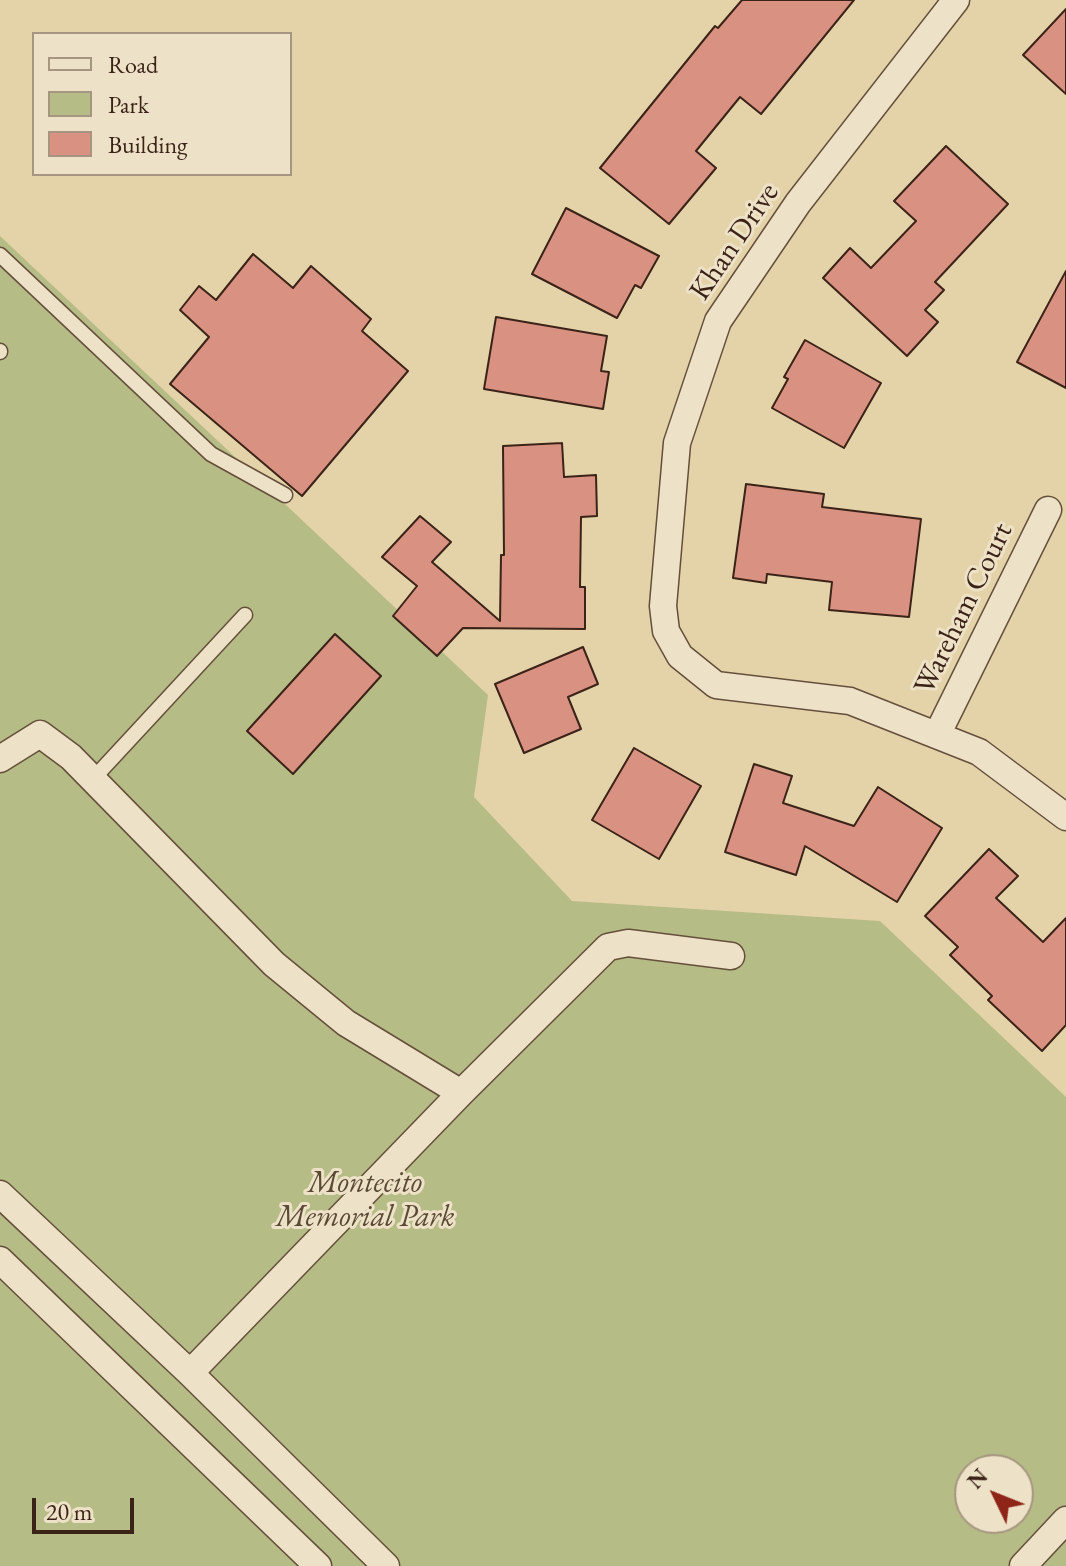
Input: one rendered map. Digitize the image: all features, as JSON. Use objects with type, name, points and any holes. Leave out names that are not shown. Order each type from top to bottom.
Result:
[{"type":"street","name":"Khan Drive","points":[[937,735],[850,701],[716,685],[680,656],[666,631],[663,606],[677,443],[718,321],[798,203],[956,0]]},
{"type":"street","name":"Wareham Court","points":[[937,735],[1048,510]]},
{"type":"street","points":[[0,759],[40,734],[71,757],[274,964],[346,1023],[461,1093]]},
{"type":"street","points":[[937,735],[979,752],[1066,817]]},
{"type":"street","points":[[190,1373],[461,1093],[608,947],[628,943],[731,956]]},
{"type":"street","points":[[0,1194],[190,1373],[386,1566]]},
{"type":"street","points":[[0,1260],[318,1566]]},
{"type":"street","points":[[1023,1566],[1066,1520]]},
{"type":"lane","points":[[0,255],[211,454],[285,495]]},
{"type":"lane","points":[[93,779],[245,615]]},
{"type":"green space","name":"Montecito Memorial Park","points":[[0,236],[488,695],[474,797],[572,901],[880,921],[1066,1097],[1066,1566],[0,1566]]},
{"type":"building","points":[[742,0],[854,0],[761,114],[740,97],[696,151],[716,168],[669,224],[600,168],[715,26],[718,28]]},
{"type":"building","points":[[1066,9],[1066,94],[1023,55]]},
{"type":"building","points":[[946,146],[1008,204],[935,282],[944,290],[925,310],[938,322],[907,356],[823,278],[850,248],[871,268],[916,221],[894,201]]},
{"type":"building","points":[[566,208],[659,256],[641,288],[635,285],[617,318],[532,274]]},
{"type":"building","points":[[253,254],[293,288],[311,266],[371,319],[362,331],[408,371],[302,496],[170,384],[209,337],[180,310],[199,286],[216,300]]},
{"type":"building","points":[[1066,271],[1066,388],[1017,362]]},
{"type":"building","points":[[496,317],[607,336],[601,371],[609,372],[603,409],[484,389]]},
{"type":"building","points":[[805,340],[881,383],[844,448],[772,408],[788,379],[784,377]]},
{"type":"building","points":[[562,443],[564,477],[596,475],[597,516],[581,517],[580,587],[585,587],[585,629],[463,628],[437,656],[393,616],[417,586],[382,557],[420,516],[451,542],[432,562],[500,621],[501,555],[504,555],[503,446]]},
{"type":"building","points":[[746,484],[824,494],[822,507],[921,519],[909,617],[829,610],[832,582],[767,574],[766,583],[733,578]]},
{"type":"building","points":[[335,634],[381,676],[293,774],[247,731]]},
{"type":"building","points":[[583,647],[598,684],[568,697],[581,729],[524,753],[495,684]]},
{"type":"building","points":[[634,748],[701,786],[659,859],[592,820]]},
{"type":"building","points":[[754,764],[792,776],[783,803],[854,826],[878,787],[942,828],[897,902],[805,846],[796,875],[725,852]]},
{"type":"building","points":[[989,849],[1018,876],[996,898],[1043,942],[1066,918],[1066,1025],[1042,1051],[988,1000],[992,996],[950,955],[958,947],[925,916]]}]
